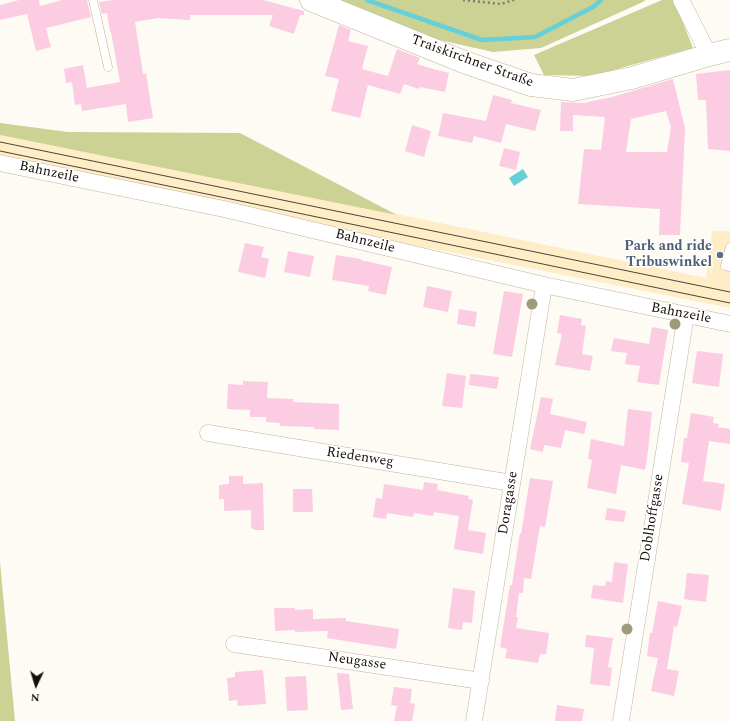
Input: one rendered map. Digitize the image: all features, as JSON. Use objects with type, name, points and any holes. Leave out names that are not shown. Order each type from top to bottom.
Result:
[{"type":"street","name":"Traiskirchner Straße","points":[[311,0],[464,62],[531,85],[573,90],[632,78],[730,50]]},
{"type":"street","points":[[681,0],[709,55]]},
{"type":"street","name":"Bahnzeile","points":[[0,163],[224,209],[544,285],[730,324]]},
{"type":"street","name":"Doragasse","points":[[474,721],[544,285]]},
{"type":"street","name":"Doblhoffgasse","points":[[621,721],[686,315]]},
{"type":"street","name":"Riedenweg","points":[[208,433],[512,482]]},
{"type":"street","name":"Neugasse","points":[[234,644],[481,681]]},
{"type":"lane","points":[[93,0],[108,67]]},
{"type":"lane","points":[[730,247],[725,266],[730,267]]},
{"type":"path","points":[[463,0],[502,4],[514,0]]},
{"type":"shaded area","points":[[0,135],[363,207],[706,278],[712,231],[730,231],[730,308],[358,234],[0,156]]},
{"type":"green space","points":[[334,0],[645,1],[541,48],[493,52],[435,39]]},
{"type":"green space","points":[[662,0],[674,0],[693,48],[592,76],[544,75],[534,55]]},
{"type":"green space","points":[[0,123],[68,132],[240,133],[397,215],[0,135]]},
{"type":"green space","points":[[0,562],[15,721],[0,721]]},
{"type":"water","points":[[523,169],[528,177],[514,186],[509,178]]},
{"type":"building","points":[[19,0],[39,0],[40,6],[62,0],[87,0],[91,17],[46,28],[51,47],[36,51],[27,14],[0,20],[0,5]]},
{"type":"building","points":[[113,0],[263,0],[304,11],[304,15],[300,15],[294,34],[269,26],[273,15],[190,15],[190,20],[158,18],[135,22],[143,74],[146,73],[153,118],[128,122],[126,104],[82,111],[81,104],[75,105],[72,82],[66,83],[64,69],[83,65],[87,88],[120,82],[107,13],[102,14],[99,2]]},
{"type":"building","points":[[339,25],[351,30],[348,41],[368,46],[362,69],[388,76],[397,49],[420,58],[417,64],[449,73],[445,92],[420,87],[419,89],[404,84],[400,94],[368,85],[360,118],[331,111],[339,79],[325,76]]},
{"type":"building","points":[[730,70],[730,151],[708,149],[706,100],[698,100],[696,74]]},
{"type":"building","points":[[673,79],[685,128],[680,235],[659,235],[660,209],[578,204],[584,149],[601,150],[605,117],[573,115],[573,131],[560,131],[561,102],[584,103],[612,97]],"holes":[[[666,111],[671,127],[667,152],[626,152],[631,119]]]},
{"type":"building","points":[[493,95],[512,100],[511,103],[541,110],[535,131],[506,124],[501,143],[474,136],[472,143],[438,136],[443,113],[486,121]]},
{"type":"building","points":[[412,125],[431,131],[424,157],[405,151]]},
{"type":"building","points":[[504,148],[520,152],[516,170],[499,166]]},
{"type":"building","points":[[245,243],[264,247],[261,257],[269,259],[265,278],[238,272]]},
{"type":"building","points":[[288,251],[314,256],[310,277],[284,272]]},
{"type":"building","points":[[336,255],[361,259],[392,267],[386,295],[368,291],[369,286],[332,280]]},
{"type":"building","points":[[427,286],[452,291],[448,312],[423,307]]},
{"type":"building","points":[[504,291],[523,294],[512,357],[493,354]]},
{"type":"building","points":[[459,309],[477,312],[475,327],[457,324]]},
{"type":"building","points":[[560,315],[582,319],[581,325],[586,326],[582,354],[593,356],[590,371],[555,365],[562,334],[557,333]]},
{"type":"building","points":[[652,327],[668,330],[659,385],[637,382],[640,366],[625,364],[627,353],[611,351],[614,338],[649,344]]},
{"type":"building","points":[[697,351],[723,354],[719,387],[692,383]]},
{"type":"building","points":[[447,373],[466,376],[462,408],[442,406]]},
{"type":"building","points":[[470,374],[499,377],[497,389],[469,385]]},
{"type":"building","points":[[243,381],[268,382],[267,398],[294,399],[293,402],[339,404],[339,430],[314,429],[314,427],[280,426],[280,423],[266,422],[266,417],[250,417],[250,410],[227,409],[228,384],[243,385]]},
{"type":"building","points":[[541,397],[553,399],[550,414],[587,422],[584,434],[565,430],[561,448],[544,445],[543,452],[530,449]]},
{"type":"building","points":[[628,409],[652,412],[645,470],[621,465],[616,494],[587,488],[592,460],[588,459],[591,439],[624,446]]},
{"type":"building","points":[[691,413],[714,417],[713,423],[719,424],[718,427],[730,429],[730,444],[709,441],[703,481],[725,484],[721,511],[682,504],[689,463],[681,462],[684,438],[687,438]]},
{"type":"building","points":[[229,476],[243,476],[243,484],[263,483],[264,530],[256,530],[251,528],[251,510],[224,511],[224,499],[219,499],[219,485],[229,484]]},
{"type":"building","points":[[530,478],[553,481],[545,527],[540,526],[531,579],[524,578],[523,593],[519,593],[516,617],[518,617],[516,628],[549,633],[546,654],[540,654],[538,663],[505,658],[507,649],[500,647]]},
{"type":"building","points":[[424,482],[438,484],[437,490],[469,496],[468,499],[473,500],[468,530],[486,533],[483,554],[454,549],[459,516],[434,512],[433,516],[414,513],[413,517],[387,513],[386,519],[373,517],[376,498],[382,499],[384,484],[423,490]]},
{"type":"building","points":[[293,489],[312,489],[313,512],[293,512]]},
{"type":"building","points":[[607,508],[626,511],[624,522],[605,520]]},
{"type":"building","points":[[614,562],[628,564],[623,603],[591,598],[593,585],[605,586],[606,581],[612,582]]},
{"type":"building","points":[[687,573],[709,575],[706,602],[684,599]]},
{"type":"building","points":[[453,588],[475,591],[472,623],[463,622],[462,630],[448,628]]},
{"type":"building","points":[[658,601],[682,606],[677,627],[674,626],[667,669],[679,671],[674,696],[651,691],[658,658],[647,656],[650,633],[652,633]]},
{"type":"building","points":[[274,608],[295,608],[295,610],[313,609],[313,619],[346,618],[346,621],[399,629],[396,649],[327,638],[328,631],[275,631]]},
{"type":"building","points":[[586,635],[613,638],[608,667],[612,668],[610,686],[590,684],[594,648],[585,647]]},
{"type":"building","points":[[263,670],[266,704],[238,706],[237,700],[229,701],[227,678],[235,677],[235,672]]},
{"type":"building","points":[[337,673],[349,674],[353,709],[341,710]]},
{"type":"building","points":[[306,676],[308,710],[287,711],[285,677]]},
{"type":"building","points":[[394,687],[412,689],[410,703],[415,704],[412,721],[394,721],[397,706],[391,705]]},
{"type":"building","points":[[557,705],[584,709],[582,721],[555,721]]},
{"type":"waterway","points":[[367,0],[482,40],[535,37],[593,7],[601,0]]},
{"type":"tram line","points":[[0,142],[730,292]]},
{"type":"tram line","points":[[0,151],[730,303]]},
{"type":"place","name":"Park and ride Tribuswinkel","points":[[720,255]]}]
